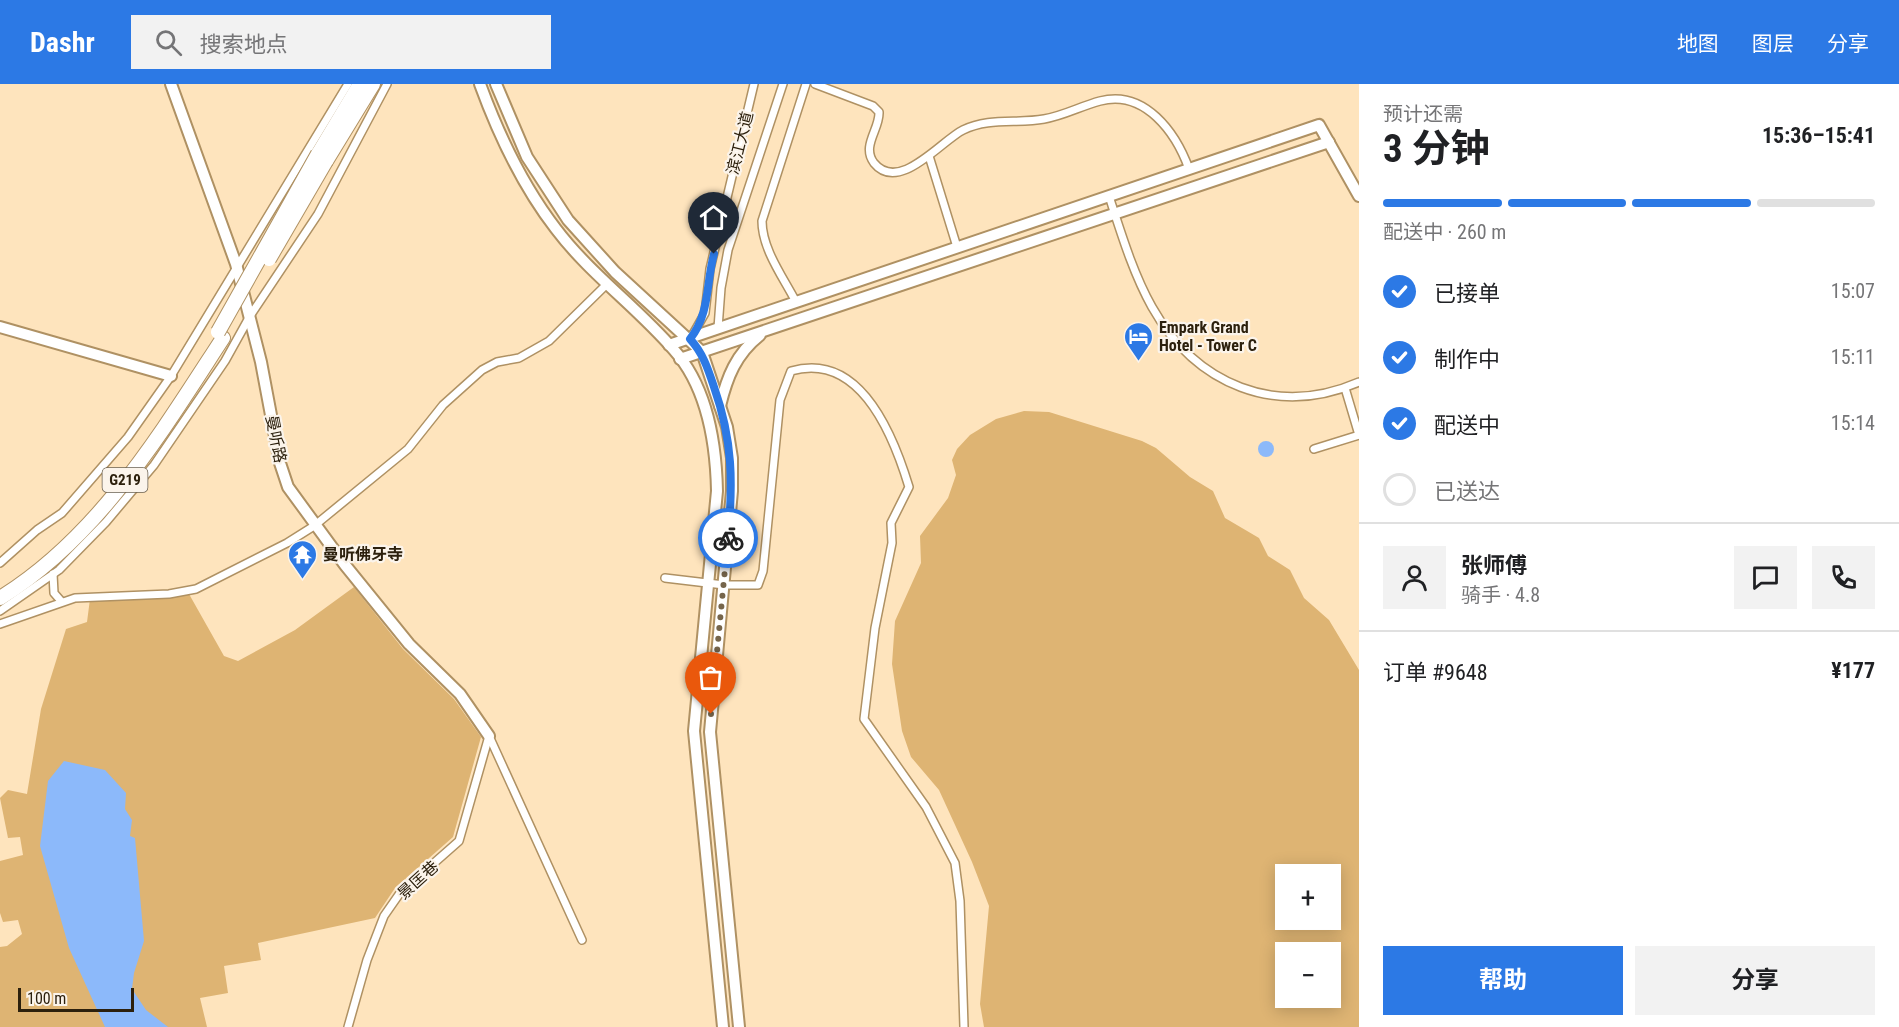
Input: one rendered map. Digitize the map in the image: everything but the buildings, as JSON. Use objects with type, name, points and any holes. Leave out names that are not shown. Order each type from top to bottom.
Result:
[{"type":"highway","name":"G219","points":[[0,598],[26,582],[80,533],[143,459],[221,335],[322,158],[360,84]]},
{"type":"highway","name":"G219","points":[[322,158],[373,84]]},
{"type":"highway","name":"G219","points":[[0,588],[17,578],[79,523],[118,477],[221,335]]},
{"type":"street","name":"曼听路","points":[[171,84],[236,264],[250,316],[283,475],[314,526],[409,644],[469,705],[489,736]]},
{"type":"street","points":[[0,563],[37,530],[62,513],[128,437],[171,376],[236,264],[348,84]]},
{"type":"street","points":[[0,612],[53,574],[106,522],[154,465],[225,361],[250,316],[318,214],[387,84]]},
{"type":"street","points":[[480,84],[513,164],[556,229],[606,285],[669,345],[680,359],[704,403],[717,459],[717,491],[694,731],[723,1027]]},
{"type":"street","points":[[496,84],[527,157],[568,220],[615,272],[702,352],[720,406],[732,458],[732,492],[710,732],[738,1027]]},
{"type":"street","name":"滨江大道","points":[[690,339],[705,313],[710,269],[754,84]]},
{"type":"street","points":[[718,328],[721,288],[728,250],[783,84]]},
{"type":"street","points":[[796,302],[762,233],[762,221],[806,84]]},
{"type":"street","points":[[815,84],[873,106],[879,111],[880,122],[869,143],[870,156],[882,170],[893,172],[906,169],[963,130],[983,123],[1046,119],[1103,100],[1119,100],[1138,105],[1154,114],[1169,128],[1180,144],[1189,169]]},
{"type":"street","points":[[669,345],[1319,125],[1359,196]]},
{"type":"street","points":[[680,359],[1329,142]]},
{"type":"street","points":[[928,156],[957,247]]},
{"type":"street","points":[[1109,196],[1136,275],[1153,308],[1177,343],[1206,369],[1235,386],[1265,396],[1303,398],[1345,388],[1359,382]]},
{"type":"street","points":[[0,624],[61,601],[93,596],[169,594],[196,589],[248,565],[314,526],[408,449],[443,405],[482,370],[497,362],[519,358],[549,341],[606,285]]},
{"type":"street","points":[[0,327],[171,376]]},
{"type":"street","points":[[720,406],[729,373],[739,356],[764,331]]},
{"type":"street","points":[[665,578],[709,584],[758,585],[762,571],[780,400],[791,371],[807,366],[836,371],[862,391],[880,417],[901,461],[909,487],[891,523],[892,543],[875,628],[864,719],[926,807],[955,863],[960,901],[964,1027]]},
{"type":"street","points":[[1314,449],[1359,435],[1345,388]]},
{"type":"street","points":[[53,574],[54,593],[61,601]]},
{"type":"street","points":[[489,736],[582,940]]},
{"type":"street","name":"景匡巷","points":[[348,1027],[373,940],[388,908],[407,887],[459,841],[489,736]]},
{"type":"shaded area","points":[[1024,411],[1049,412],[1142,441],[1156,448],[1190,477],[1213,491],[1225,518],[1259,538],[1268,556],[1290,570],[1304,598],[1329,620],[1359,670],[1359,1027],[984,1027],[980,1004],[989,906],[972,862],[939,790],[911,757],[902,731],[892,664],[895,621],[921,563],[920,536],[948,498],[956,475],[952,460],[957,449],[970,435],[996,419]]},
{"type":"shaded area","points":[[354,587],[403,649],[454,699],[481,737],[453,837],[395,888],[375,918],[258,943],[261,960],[224,966],[228,993],[200,998],[207,1027],[0,1027],[0,947],[7,946],[22,934],[18,920],[3,922],[0,913],[0,861],[23,855],[20,837],[8,838],[0,798],[8,790],[27,794],[41,709],[66,629],[87,622],[90,599],[189,594],[224,656],[238,661],[295,630]]},
{"type":"water","points":[[1266,441],[1272,443],[1274,449],[1272,455],[1266,457],[1260,455],[1258,449],[1260,443]]},
{"type":"water","points":[[64,761],[105,770],[126,793],[125,809],[132,820],[130,836],[135,838],[144,941],[134,973],[132,989],[146,1010],[168,1027],[105,1027],[69,948],[40,846],[48,781]]},
{"type":"way so far","points":[[711,714],[728,538]]},
{"type":"place","name":"Empark Grand Hotel - Tower C","points":[[1138,362]]},
{"type":"place","name":"曼听佛牙寺","points":[[302,580]]},
{"type":"route","points":[[714,254],[705,313],[690,339],[702,352],[727,428],[732,458],[728,538]]}]
